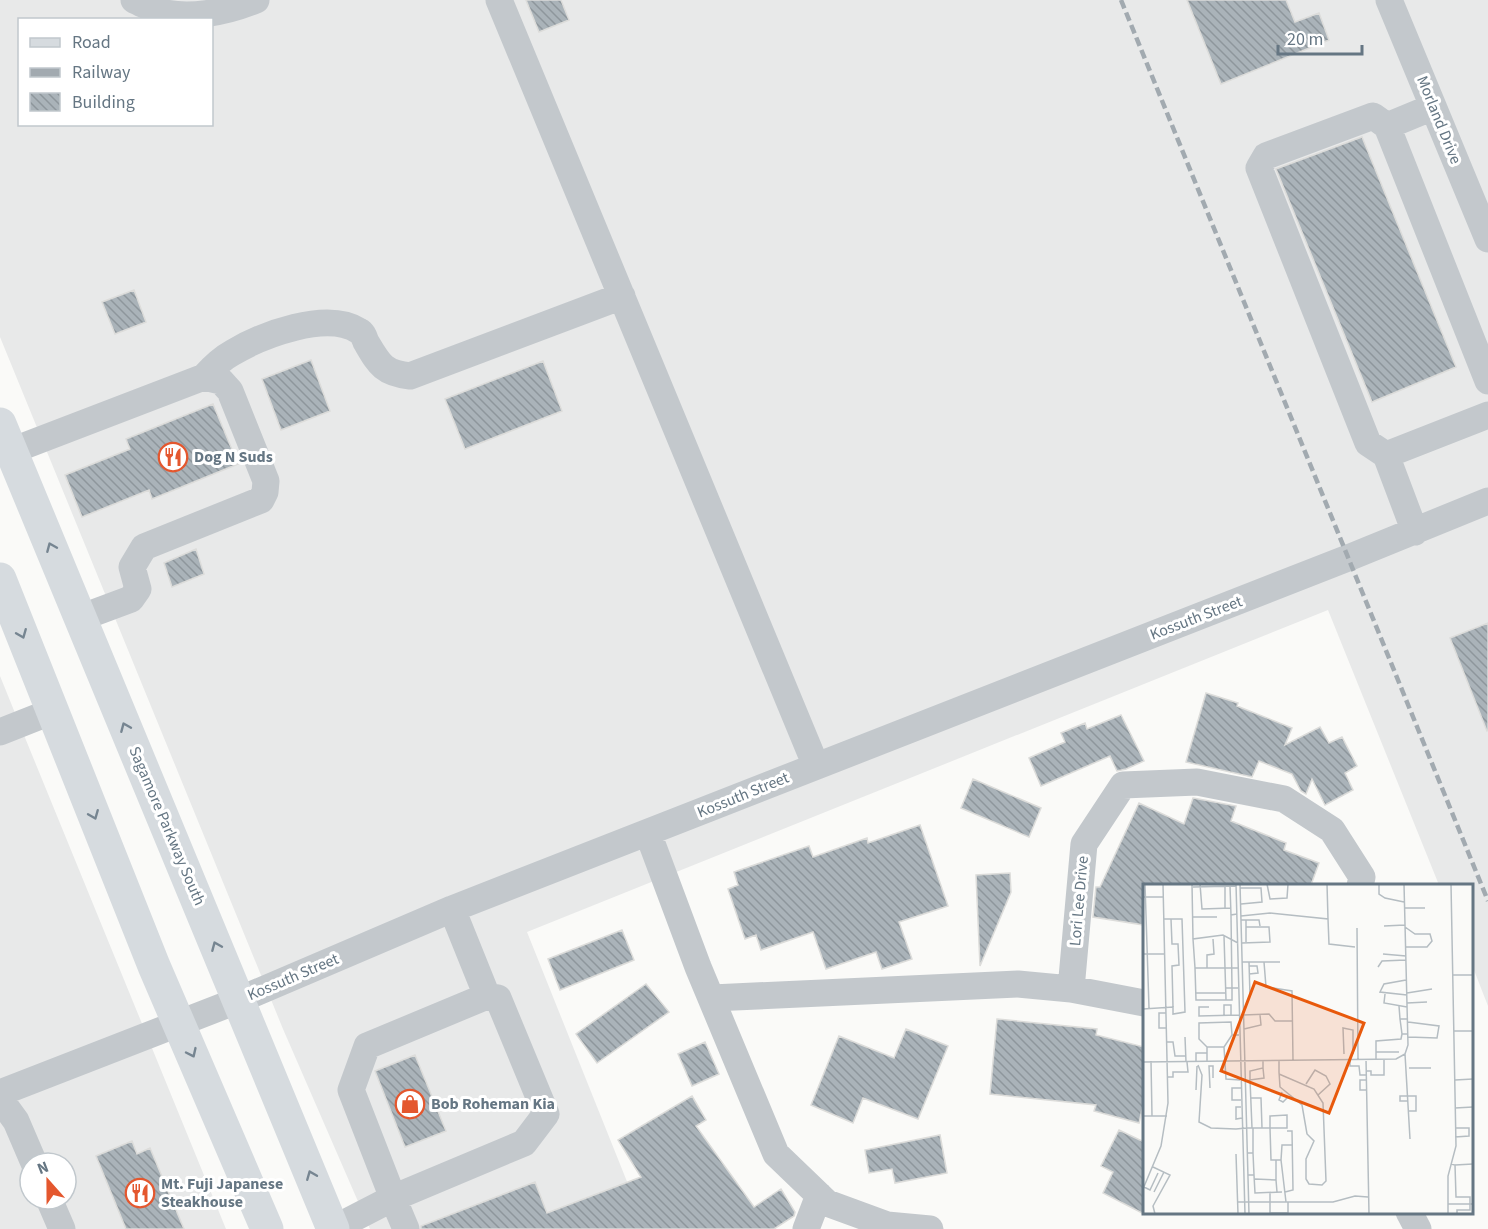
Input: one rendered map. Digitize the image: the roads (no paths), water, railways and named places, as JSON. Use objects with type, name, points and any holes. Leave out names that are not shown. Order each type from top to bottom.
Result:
[{"type":"main road","name":"Sagamore Parkway South","points":[[5,437],[333,1229]]},
{"type":"main road","points":[[0,579],[178,1023],[267,1229]]},
{"type":"street","points":[[134,0],[157,11],[194,15],[237,8],[256,0]]},
{"type":"street","points":[[500,0],[816,766]]},
{"type":"street","name":"Morland Drive","points":[[1389,0],[1488,239]]},
{"type":"street","points":[[1387,126],[1433,107]]},
{"type":"street","points":[[1415,532],[1386,455],[1368,443],[1259,168],[1266,156],[1373,116],[1387,126],[1488,381]]},
{"type":"street","points":[[204,377],[218,362],[232,352],[283,331],[316,322],[345,324],[361,332],[378,364],[393,374],[410,376],[622,296]]},
{"type":"street","points":[[5,437],[204,377],[221,381],[230,391],[266,481],[265,492],[261,500],[144,548],[132,567],[138,589],[132,598],[80,618]]},
{"type":"street","points":[[1386,455],[1488,415]]},
{"type":"street","name":"Kossuth Street","points":[[0,1093],[239,1000],[452,909],[1487,503]]},
{"type":"street","points":[[0,732],[52,711]]},
{"type":"street","name":"Lori Lee Drive","points":[[1071,988],[1083,844],[1123,785],[1197,782],[1284,799],[1332,830],[1362,877],[1360,884]]},
{"type":"street","points":[[648,833],[698,967],[776,1154],[827,1203],[887,1226],[924,1229]]},
{"type":"street","points":[[452,909],[487,996]]},
{"type":"street","points":[[712,998],[1018,984],[1071,988],[1143,1003]]},
{"type":"street","points":[[333,1229],[393,1198],[524,1143],[546,1114],[498,998],[487,996],[367,1046],[351,1090],[393,1198],[406,1229]]},
{"type":"street","points":[[0,1099],[16,1121],[29,1151]]},
{"type":"street","points":[[806,1229],[819,1195]]},
{"type":"street","points":[[54,1211],[62,1229]]},
{"type":"street","points":[[1410,1214],[1418,1229]]},
{"type":"railway","points":[[1121,0],[1488,901]]},
{"type":"place","name":"Dog N Suds","points":[[173,457]]},
{"type":"place","name":"Bob Roheman Kia","points":[[410,1104]]},
{"type":"place","name":"Mt. Fuji Japanese Steakhouse","points":[[140,1193]]}]
